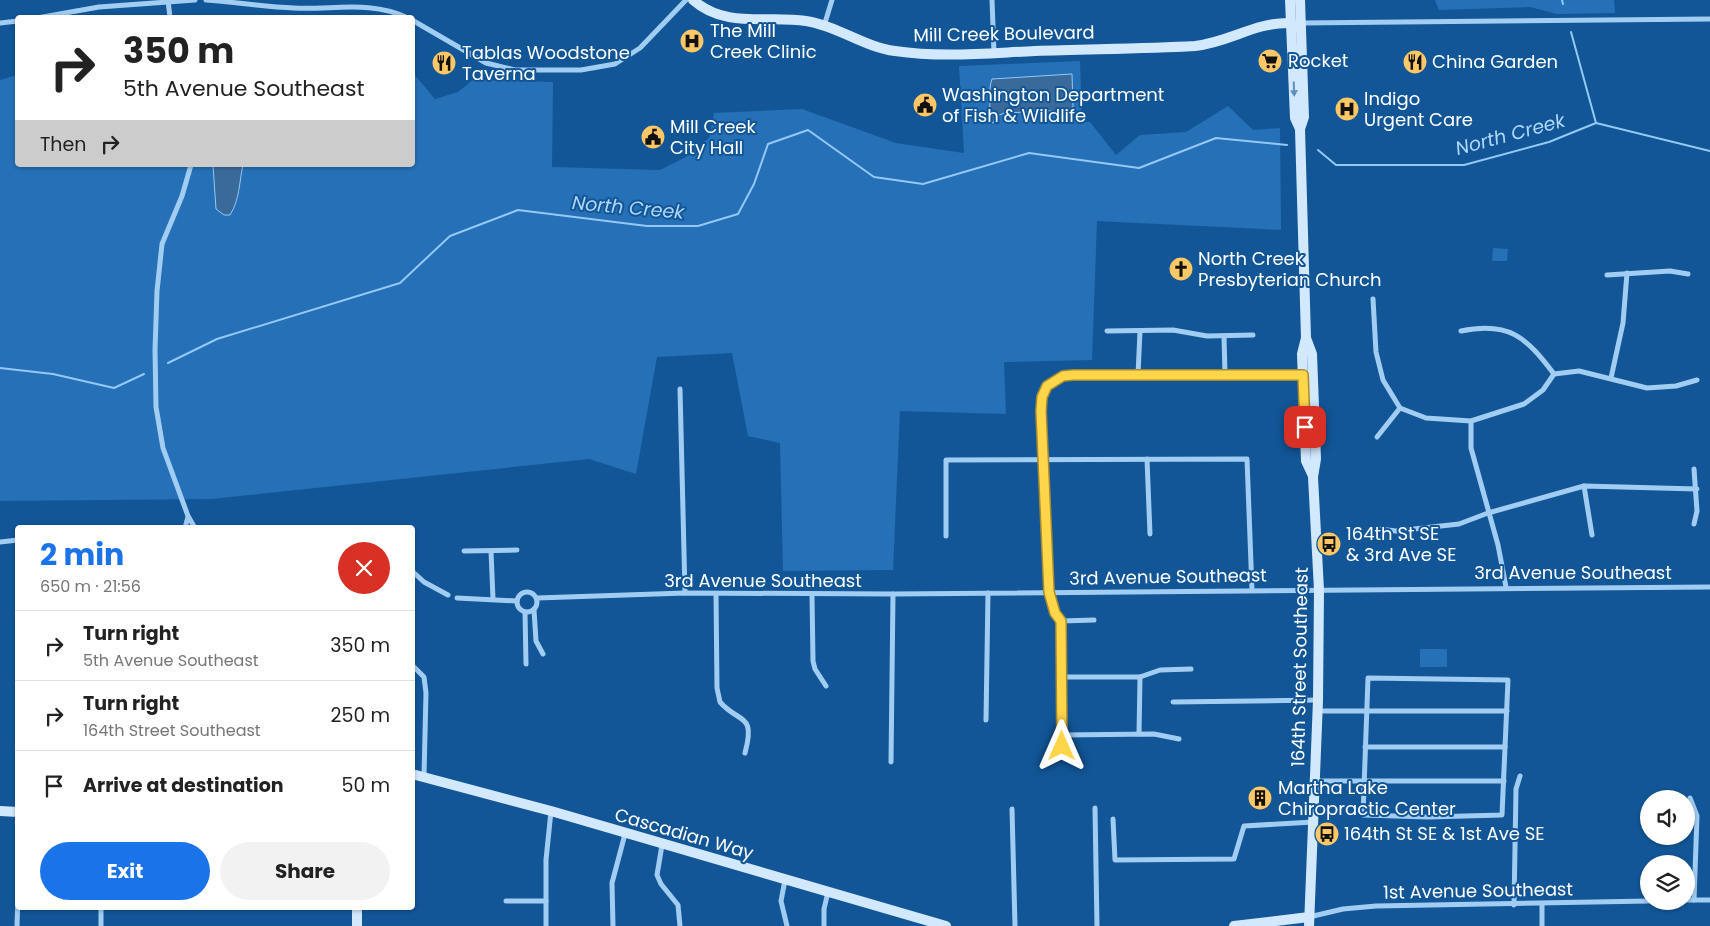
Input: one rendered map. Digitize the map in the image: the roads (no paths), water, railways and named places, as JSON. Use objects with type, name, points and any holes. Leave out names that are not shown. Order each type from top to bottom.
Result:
[{"type":"street","points":[[53,15],[101,6],[195,0]]},
{"type":"street","points":[[206,0],[296,8],[352,3],[383,8],[400,15]]},
{"type":"street","points":[[415,22],[486,63],[515,70],[581,70],[615,64],[640,48],[686,0]]},
{"type":"street","name":"Mill Creek Boulevard","points":[[694,0],[712,12],[732,19],[786,20],[824,26],[867,45],[884,50],[932,55],[1194,46],[1223,40],[1261,25],[1296,23]]},
{"type":"street","points":[[824,26],[832,0]]},
{"type":"street","points":[[992,0],[994,53]]},
{"type":"street","name":"164th Street Southeast","points":[[1290,0],[1296,23],[1304,117],[1300,129],[1306,338],[1302,354],[1306,462],[1313,477]]},
{"type":"street","name":"164th Street Southeast","points":[[1296,23],[1300,0]]},
{"type":"street","points":[[168,1],[170,15]]},
{"type":"street","points":[[1296,23],[1710,19]]},
{"type":"street","points":[[0,23],[15,21]]},
{"type":"street","points":[[190,167],[162,244],[157,291],[155,350],[156,406],[163,448],[188,516],[193,525]]},
{"type":"street","points":[[1606,275],[1627,272],[1670,271],[1688,274]]},
{"type":"street","points":[[1611,378],[1623,323],[1627,272]]},
{"type":"street","points":[[1373,300],[1376,352],[1383,380],[1400,408],[1426,418],[1471,421],[1524,404],[1543,390],[1554,374],[1579,371],[1611,378],[1638,387],[1656,388],[1676,386],[1697,380]]},
{"type":"street","points":[[1461,331],[1490,327],[1514,332],[1533,346],[1554,374]]},
{"type":"street","points":[[1107,331],[1173,330],[1207,336],[1253,335]]},
{"type":"street","points":[[1138,375],[1140,331]]},
{"type":"street","points":[[1224,336],[1225,375]]},
{"type":"street","name":"164th Street Southeast","points":[[1306,338],[1312,354],[1316,459],[1313,477],[1319,590],[1318,700],[1309,922]]},
{"type":"street","points":[[1062,746],[1061,621],[1055,613],[1049,592],[1041,411],[1042,397],[1047,386],[1063,376],[1303,375]]},
{"type":"street","points":[[680,390],[685,593]]},
{"type":"street","points":[[1377,437],[1400,408]]},
{"type":"street","points":[[1471,421],[1471,448],[1498,545],[1506,587]]},
{"type":"street","points":[[946,536],[946,460],[1043,458],[1247,459],[1252,590]]},
{"type":"street","points":[[1147,459],[1150,534]]},
{"type":"street","points":[[1694,469],[1697,489],[1697,511],[1694,524]]},
{"type":"street","points":[[1584,486],[1592,535]]},
{"type":"street","points":[[1379,529],[1396,531],[1458,524],[1488,512],[1584,486],[1697,489]]},
{"type":"street","points":[[186,525],[188,516]]},
{"type":"street","points":[[0,542],[15,540]]},
{"type":"street","points":[[464,551],[516,550]]},
{"type":"street","points":[[491,551],[493,599]]},
{"type":"street","points":[[415,574],[424,582],[448,596]]},
{"type":"street","name":"3rd Avenue Southeast","points":[[537,598],[685,593],[812,595],[1710,586]]},
{"type":"street","points":[[526,664],[524,612],[519,608],[517,601],[520,595],[526,592],[532,593],[537,598],[534,610],[536,641],[543,654]]},
{"type":"street","points":[[986,720],[988,593]]},
{"type":"street","points":[[716,594],[716,688],[720,702],[747,723],[748,742],[745,753]]},
{"type":"street","points":[[890,762],[893,594]]},
{"type":"street","points":[[812,595],[812,661],[826,686]]},
{"type":"street","points":[[457,598],[517,601]]},
{"type":"street","points":[[524,612],[534,610]]},
{"type":"street","points":[[1061,621],[1094,620]]},
{"type":"street","points":[[415,668],[424,677],[426,693],[424,776]]},
{"type":"street","points":[[1062,677],[1140,677],[1160,670],[1191,669]]},
{"type":"street","points":[[1139,734],[1140,677]]},
{"type":"street","points":[[1368,678],[1508,680],[1507,711],[1502,815],[1428,817],[1363,815],[1368,678]]},
{"type":"street","points":[[1173,702],[1318,700]]},
{"type":"street","points":[[1317,711],[1366,713],[1507,711]]},
{"type":"street","points":[[1062,735],[1139,734],[1179,739]]},
{"type":"street","points":[[1365,747],[1505,747]]},
{"type":"street","name":"Cascadian Way","points":[[415,774],[551,811],[662,845],[946,926]]},
{"type":"street","points":[[1514,905],[1516,789],[1520,776]]},
{"type":"street","points":[[1315,780],[1504,781]]},
{"type":"street","points":[[1012,808],[1015,926]]},
{"type":"street","points":[[1095,808],[1097,926]]},
{"type":"street","points":[[546,926],[546,860],[551,811]]},
{"type":"street","points":[[1695,811],[1697,816],[1695,872]]},
{"type":"street","points":[[0,812],[15,812]]},
{"type":"street","points":[[1113,819],[1115,860],[1234,860],[1244,826],[1313,822]]},
{"type":"street","points":[[613,926],[612,883],[625,834]]},
{"type":"street","points":[[662,845],[657,864],[658,879],[678,905],[680,926]]},
{"type":"street","points":[[786,880],[781,901],[787,926]]},
{"type":"street","points":[[824,926],[824,909],[828,892]]},
{"type":"street","points":[[1695,900],[1710,900]]},
{"type":"street","points":[[506,901],[546,901]]},
{"type":"street","name":"1st Avenue Southeast","points":[[1309,922],[1343,909],[1376,906],[1640,901]]},
{"type":"street","points":[[1542,904],[1542,926]]},
{"type":"street","points":[[17,926],[18,910]]},
{"type":"street","points":[[101,910],[101,926]]},
{"type":"street","points":[[357,910],[357,926]]},
{"type":"street","points":[[1234,926],[1309,922]]},
{"type":"waterway","points":[[1562,0],[1563,4]]},
{"type":"waterway","points":[[1571,32],[1596,123]]},
{"type":"waterway","name":"North Creek","points":[[1318,150],[1336,165],[1464,165],[1549,142],[1596,123],[1710,151]]},
{"type":"waterway","name":"North Creek","points":[[168,363],[217,339],[400,283],[450,236],[518,210],[647,226],[698,226],[738,214],[754,184],[768,144],[808,130],[874,177],[923,184],[1029,153],[1139,168],[1216,138],[1287,145]]},
{"type":"waterway","name":"North Creek","points":[[0,368],[53,374],[114,388],[144,374]]},
{"type":"place","name":"The Mill Creek Clinic","points":[[692,41]]},
{"type":"place","name":"Rocket","points":[[1270,61]]},
{"type":"place","name":"China Garden","points":[[1415,62]]},
{"type":"place","name":"Tablas Woodstone Taverna","points":[[444,63]]},
{"type":"place","name":"Washington Department of Fish & Wildlife","points":[[925,105]]},
{"type":"place","name":"Indigo Urgent Care","points":[[1347,109]]},
{"type":"place","name":"Mill Creek City Hall","points":[[653,137]]},
{"type":"place","name":"North Creek Presbyterian Church","points":[[1181,269]]},
{"type":"place","name":"164th St SE & 3rd Ave SE","points":[[1329,544]]},
{"type":"place","name":"Martha Lake Chiropractic Center","points":[[1260,798]]},
{"type":"place","name":"164th St SE & 1st Ave SE","points":[[1327,834]]}]
